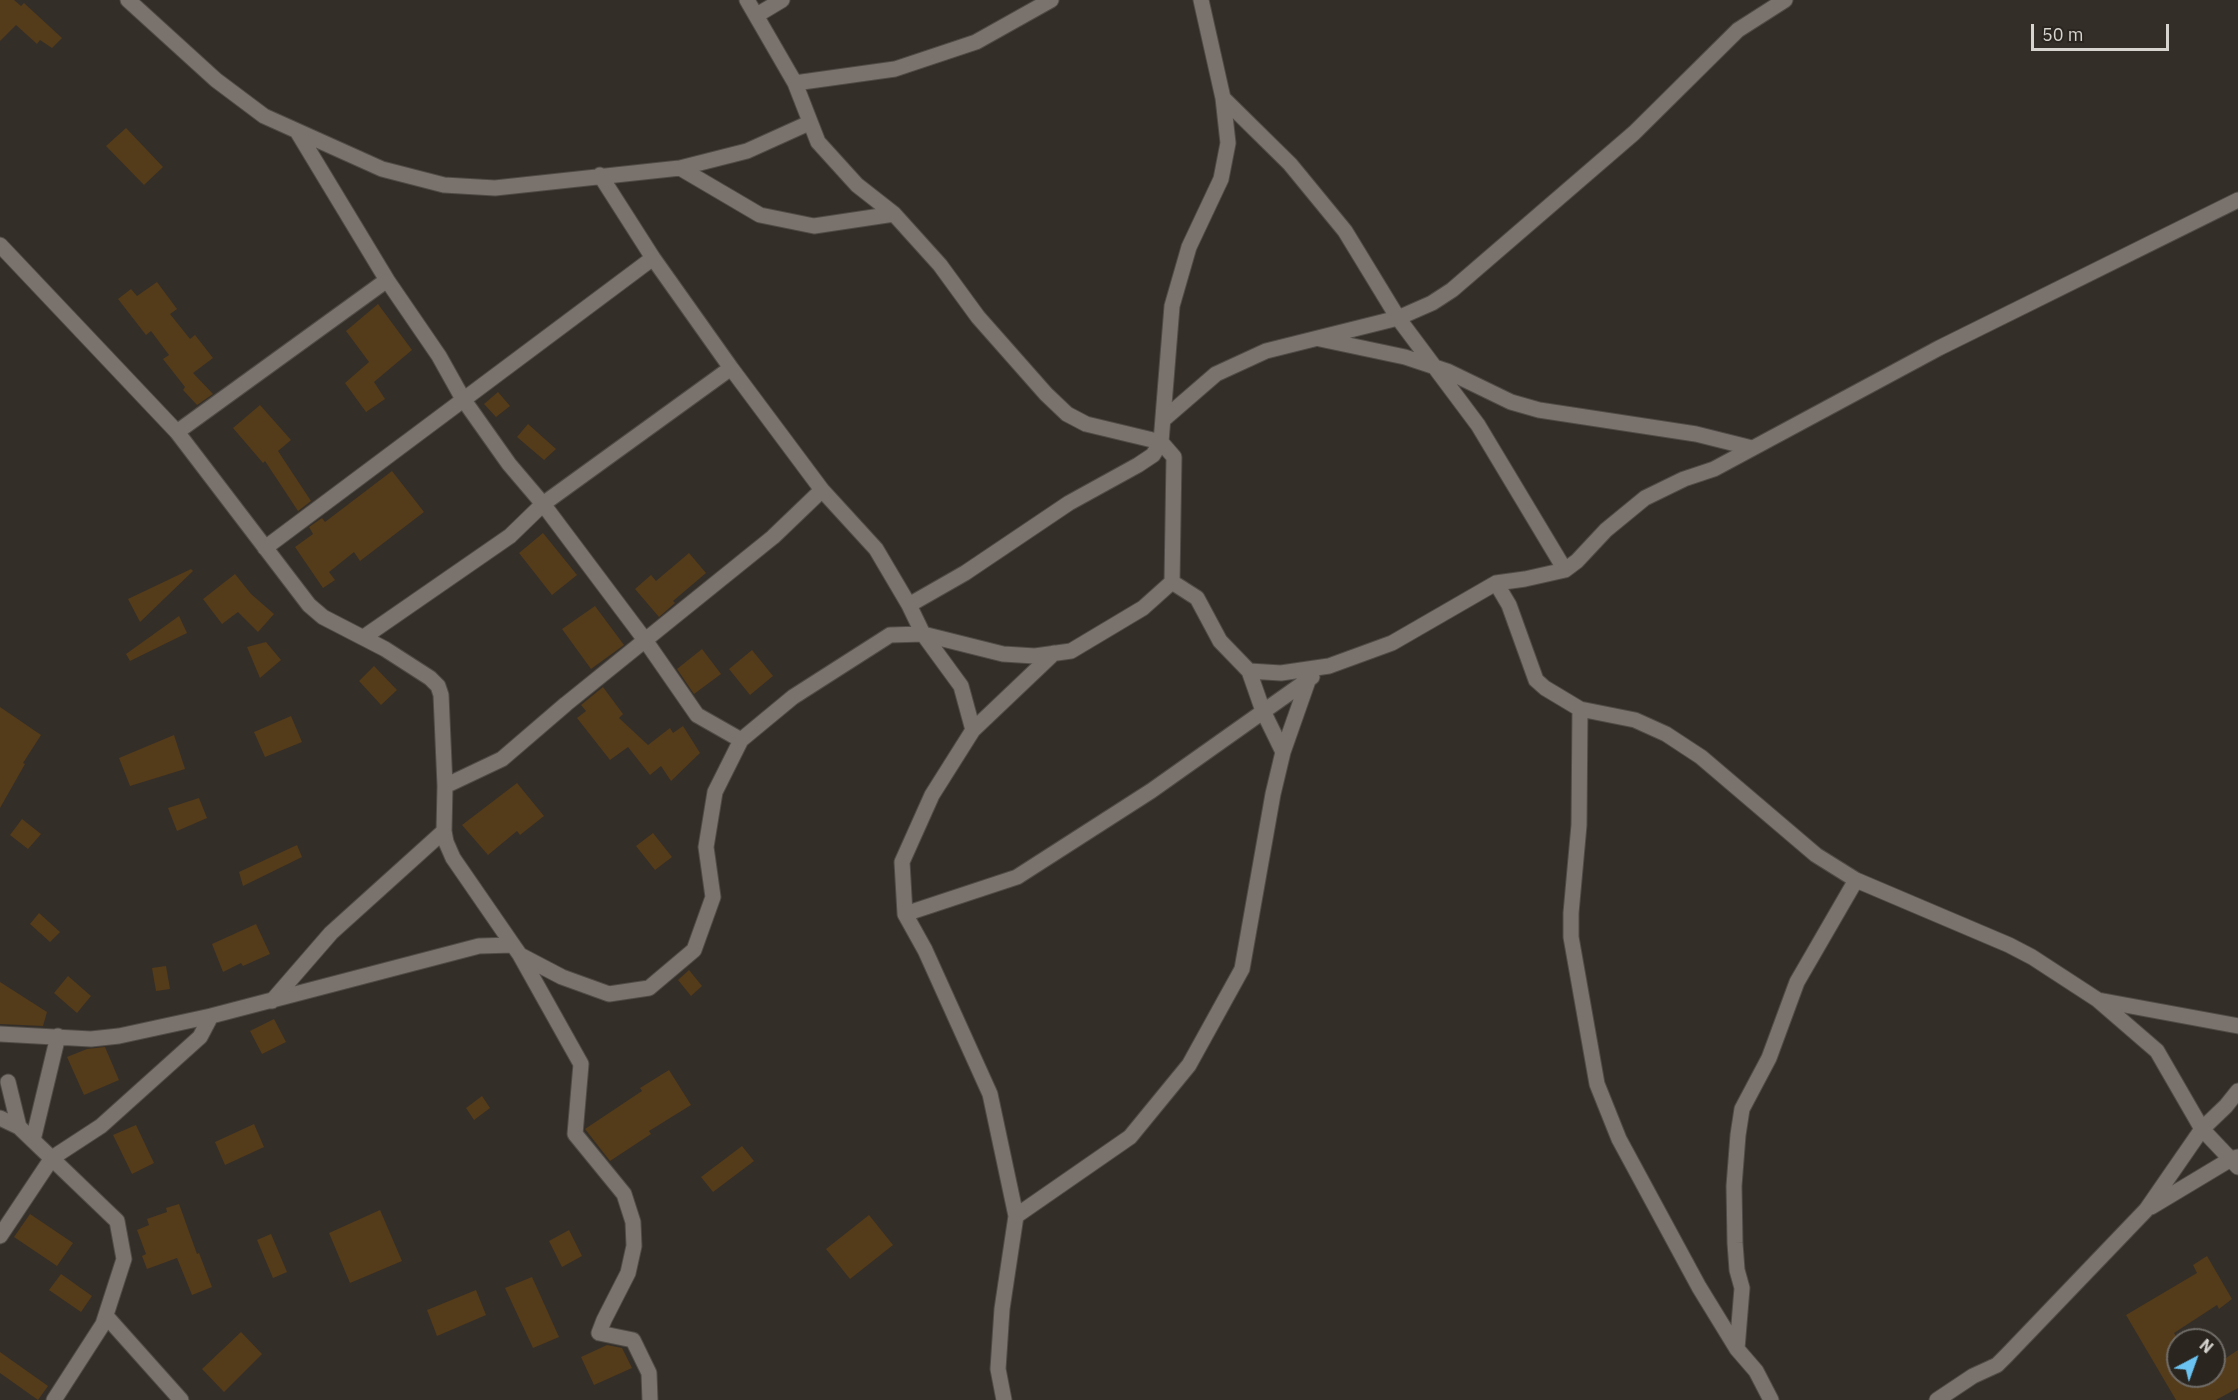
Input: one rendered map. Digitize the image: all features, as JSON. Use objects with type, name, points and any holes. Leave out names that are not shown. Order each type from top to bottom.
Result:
[{"type":"street","points":[[128,0],[216,80],[264,116],[382,169],[444,185],[495,188],[680,168],[747,151],[809,123]]},
{"type":"street","points":[[0,1034],[91,1039],[119,1036],[272,1001],[479,946],[517,950],[562,977],[609,994],[649,988],[694,950],[713,897],[706,847],[715,792],[741,740],[793,697],[890,635],[923,634],[1003,654],[1035,656],[1071,651],[1143,608],[1172,582],[1174,457],[1161,442],[1086,424],[1067,414],[1046,394],[978,317],[940,265],[894,214],[857,185],[818,142],[795,83],[747,0]]},
{"type":"street","points":[[757,15],[782,0]]},
{"type":"street","points":[[795,83],[905,66],[976,42],[1051,0]]},
{"type":"street","points":[[909,605],[965,573],[1069,503],[1138,465],[1153,455],[1161,442],[1172,306],[1189,247],[1221,179],[1228,143],[1222,98],[1201,0]]},
{"type":"street","points":[[1164,419],[1216,374],[1266,351],[1398,318],[1432,303],[1467,278],[1634,133],[1738,30],[1785,0]]},
{"type":"street","points":[[1222,98],[1290,164],[1345,231],[1398,318],[1437,368],[1483,434],[1565,570]]},
{"type":"street","points":[[297,131],[387,280],[439,356],[463,399],[509,465],[543,504],[645,640],[697,716],[741,740]]},
{"type":"street","points":[[680,168],[760,215],[792,222],[814,226],[894,214]]},
{"type":"street","points":[[600,176],[653,258],[731,368],[822,490],[876,549],[923,634],[962,686],[973,730]]},
{"type":"street","points":[[905,914],[1017,877],[1151,791],[1329,666],[1392,643],[1496,583],[1565,570],[1577,561],[1606,530],[1645,498],[1684,479],[1714,469],[1939,348],[2238,200]]},
{"type":"street","points":[[0,245],[177,432],[309,605],[323,616],[364,637],[430,678],[438,686],[441,696],[445,786],[444,831],[453,858],[517,950],[581,1064],[575,1134],[624,1194],[633,1222],[634,1246],[628,1273],[599,1333],[633,1340],[649,1373],[650,1400]]},
{"type":"street","points":[[265,548],[653,258]]},
{"type":"street","points":[[177,432],[387,280]]},
{"type":"street","points":[[1317,339],[1405,357],[1437,368],[1511,402],[1539,410],[1696,434],[1752,448]]},
{"type":"street","points":[[364,637],[510,536],[543,504],[731,368]]},
{"type":"street","points":[[445,786],[502,759],[773,537],[822,490]]},
{"type":"street","points":[[1172,582],[1197,598],[1220,641],[1249,672],[1263,711],[1283,752]]},
{"type":"street","points":[[1496,583],[1509,605],[1536,680],[1580,709],[1635,720],[1666,734],[1701,757],[1816,855],[1856,880],[2032,957],[2098,1000],[2157,1052],[2202,1129],[2236,1161],[2146,1210]]},
{"type":"street","points":[[1004,1400],[998,1369],[1002,1309],[1016,1216],[990,1094],[925,950],[905,914],[902,862],[932,795],[973,730],[1054,653]]},
{"type":"street","points":[[1249,672],[1281,673],[1329,666]]},
{"type":"street","points":[[1016,1216],[1130,1137],[1189,1065],[1242,969],[1273,794],[1283,752],[1309,678]]},
{"type":"street","points":[[1580,709],[1579,825],[1571,937],[1597,1084],[1619,1139],[1699,1287],[1737,1349],[1756,1371],[1771,1400]]},
{"type":"street","points":[[272,1001],[331,933],[444,831]]},
{"type":"street","points":[[1737,1349],[1742,1288],[1737,1270],[1734,1186],[1742,1109],[1769,1058],[1797,982],[1856,880]]},
{"type":"street","points":[[2098,1000],[2238,1026]]},
{"type":"street","points":[[0,1236],[52,1158],[101,1126],[200,1037],[211,1016]]},
{"type":"street","points":[[33,1140],[58,1036]]},
{"type":"street","points":[[8,1082],[19,1127]]},
{"type":"street","points":[[1937,1400],[1973,1376],[1997,1365],[2146,1210],[2202,1129],[2238,1091]]},
{"type":"street","points":[[0,1118],[19,1127],[117,1221],[124,1259],[106,1316],[54,1400]]},
{"type":"street","points":[[106,1316],[181,1400]]},
{"type":"building","points":[[0,0],[14,0],[21,6],[24,3],[62,38],[52,48],[40,40],[37,44],[16,25],[0,41]]},
{"type":"building","points":[[126,128],[163,167],[144,185],[106,146]]},
{"type":"building","points":[[157,282],[177,309],[170,314],[190,339],[195,335],[213,358],[193,373],[213,394],[197,405],[183,390],[185,387],[163,359],[169,355],[151,331],[146,335],[118,299],[131,289],[137,296]]},
{"type":"building","points":[[378,304],[412,350],[374,382],[385,399],[366,412],[345,383],[369,362],[346,331]]},
{"type":"building","points":[[498,392],[510,406],[496,417],[484,404]]},
{"type":"building","points":[[260,405],[291,440],[278,451],[311,501],[298,511],[265,461],[263,463],[233,428]]},
{"type":"building","points":[[528,424],[556,449],[544,460],[517,437]]},
{"type":"building","points":[[392,471],[424,512],[360,561],[354,552],[329,572],[335,580],[323,588],[295,547],[313,534],[309,527],[322,518],[325,522]]},
{"type":"building","points":[[543,533],[577,575],[552,595],[519,553]]},
{"type":"building","points":[[689,553],[706,573],[673,601],[675,603],[659,617],[635,589],[651,575],[656,581]]},
{"type":"building","points":[[191,569],[193,571],[140,622],[128,599]]},
{"type":"building","points":[[235,574],[251,594],[274,614],[258,632],[238,612],[222,624],[203,599]]},
{"type":"building","points":[[595,606],[624,645],[591,669],[562,629]]},
{"type":"building","points":[[179,616],[187,633],[130,661],[126,654]]},
{"type":"building","points":[[266,642],[281,660],[260,678],[247,647]]},
{"type":"building","points":[[702,649],[721,674],[694,694],[677,669]]},
{"type":"building","points":[[752,650],[773,676],[750,695],[729,669]]},
{"type":"building","points":[[374,666],[397,690],[381,705],[359,681]]},
{"type":"building","points":[[603,687],[623,714],[619,718],[648,745],[670,728],[673,733],[683,726],[700,753],[671,781],[661,766],[650,775],[628,747],[610,760],[577,718],[586,711],[581,705]]},
{"type":"building","points":[[0,707],[41,735],[23,763],[25,764],[0,808]]},
{"type":"building","points":[[291,716],[302,742],[265,757],[254,732]]},
{"type":"building","points":[[174,735],[185,769],[130,786],[119,758]]},
{"type":"building","points":[[517,783],[544,816],[520,835],[517,831],[488,855],[462,825]]},
{"type":"building","points":[[199,798],[207,818],[177,831],[168,808]]},
{"type":"building","points":[[22,819],[41,834],[28,849],[10,835]]},
{"type":"building","points":[[653,833],[672,857],[655,870],[636,846]]},
{"type":"building","points":[[297,845],[302,857],[243,886],[239,872]]},
{"type":"building","points":[[39,913],[60,932],[50,942],[30,924]]},
{"type":"building","points":[[256,924],[270,954],[243,966],[241,963],[223,972],[212,944]]},
{"type":"building","points":[[166,966],[170,989],[156,991],[152,968]]},
{"type":"building","points":[[689,970],[702,986],[691,996],[678,980]]},
{"type":"building","points":[[68,976],[91,996],[77,1013],[54,993]]},
{"type":"building","points":[[0,982],[47,1012],[43,1026],[0,1024]]},
{"type":"building","points":[[274,1019],[286,1042],[262,1054],[250,1031]]},
{"type":"building","points":[[105,1047],[119,1080],[84,1095],[67,1057],[87,1049]]},
{"type":"building","points":[[669,1070],[691,1105],[649,1131],[651,1134],[610,1161],[585,1129],[642,1091],[640,1088]]},
{"type":"building","points":[[482,1096],[490,1108],[474,1120],[466,1108]]},
{"type":"building","points":[[254,1124],[264,1147],[225,1165],[215,1142]]},
{"type":"building","points":[[136,1125],[154,1163],[132,1174],[113,1135]]},
{"type":"building","points":[[742,1146],[754,1161],[713,1192],[701,1177]]},
{"type":"building","points":[[179,1204],[212,1287],[192,1295],[177,1258],[147,1269],[142,1256],[146,1254],[137,1230],[149,1225],[147,1219],[167,1212],[166,1208]]},
{"type":"building","points":[[380,1210],[402,1261],[350,1283],[329,1233]]},
{"type":"building","points":[[30,1214],[73,1243],[57,1266],[14,1237]]},
{"type":"building","points":[[869,1215],[893,1245],[850,1279],[826,1249]]},
{"type":"building","points":[[569,1230],[582,1256],[562,1267],[549,1241]]},
{"type":"building","points":[[271,1234],[287,1272],[273,1278],[257,1240]]},
{"type":"building","points":[[2207,1256],[2232,1299],[2219,1309],[2217,1305],[2182,1328],[2166,1328],[2166,1383],[2126,1315],[2197,1273],[2193,1265]]},
{"type":"building","points":[[61,1274],[92,1296],[81,1312],[49,1290]]},
{"type":"building","points":[[532,1277],[559,1337],[533,1348],[505,1288]]},
{"type":"building","points":[[476,1290],[486,1315],[437,1336],[427,1310]]},
{"type":"building","points":[[241,1332],[262,1354],[224,1392],[202,1369]]},
{"type":"building","points":[[607,1345],[622,1348],[632,1368],[594,1385],[581,1357]]},
{"type":"building","points":[[2238,1350],[2238,1388],[2216,1400],[2176,1400],[2169,1388],[2226,1388],[2226,1358]]},
{"type":"building","points":[[0,1352],[48,1386],[38,1400],[0,1373]]}]
